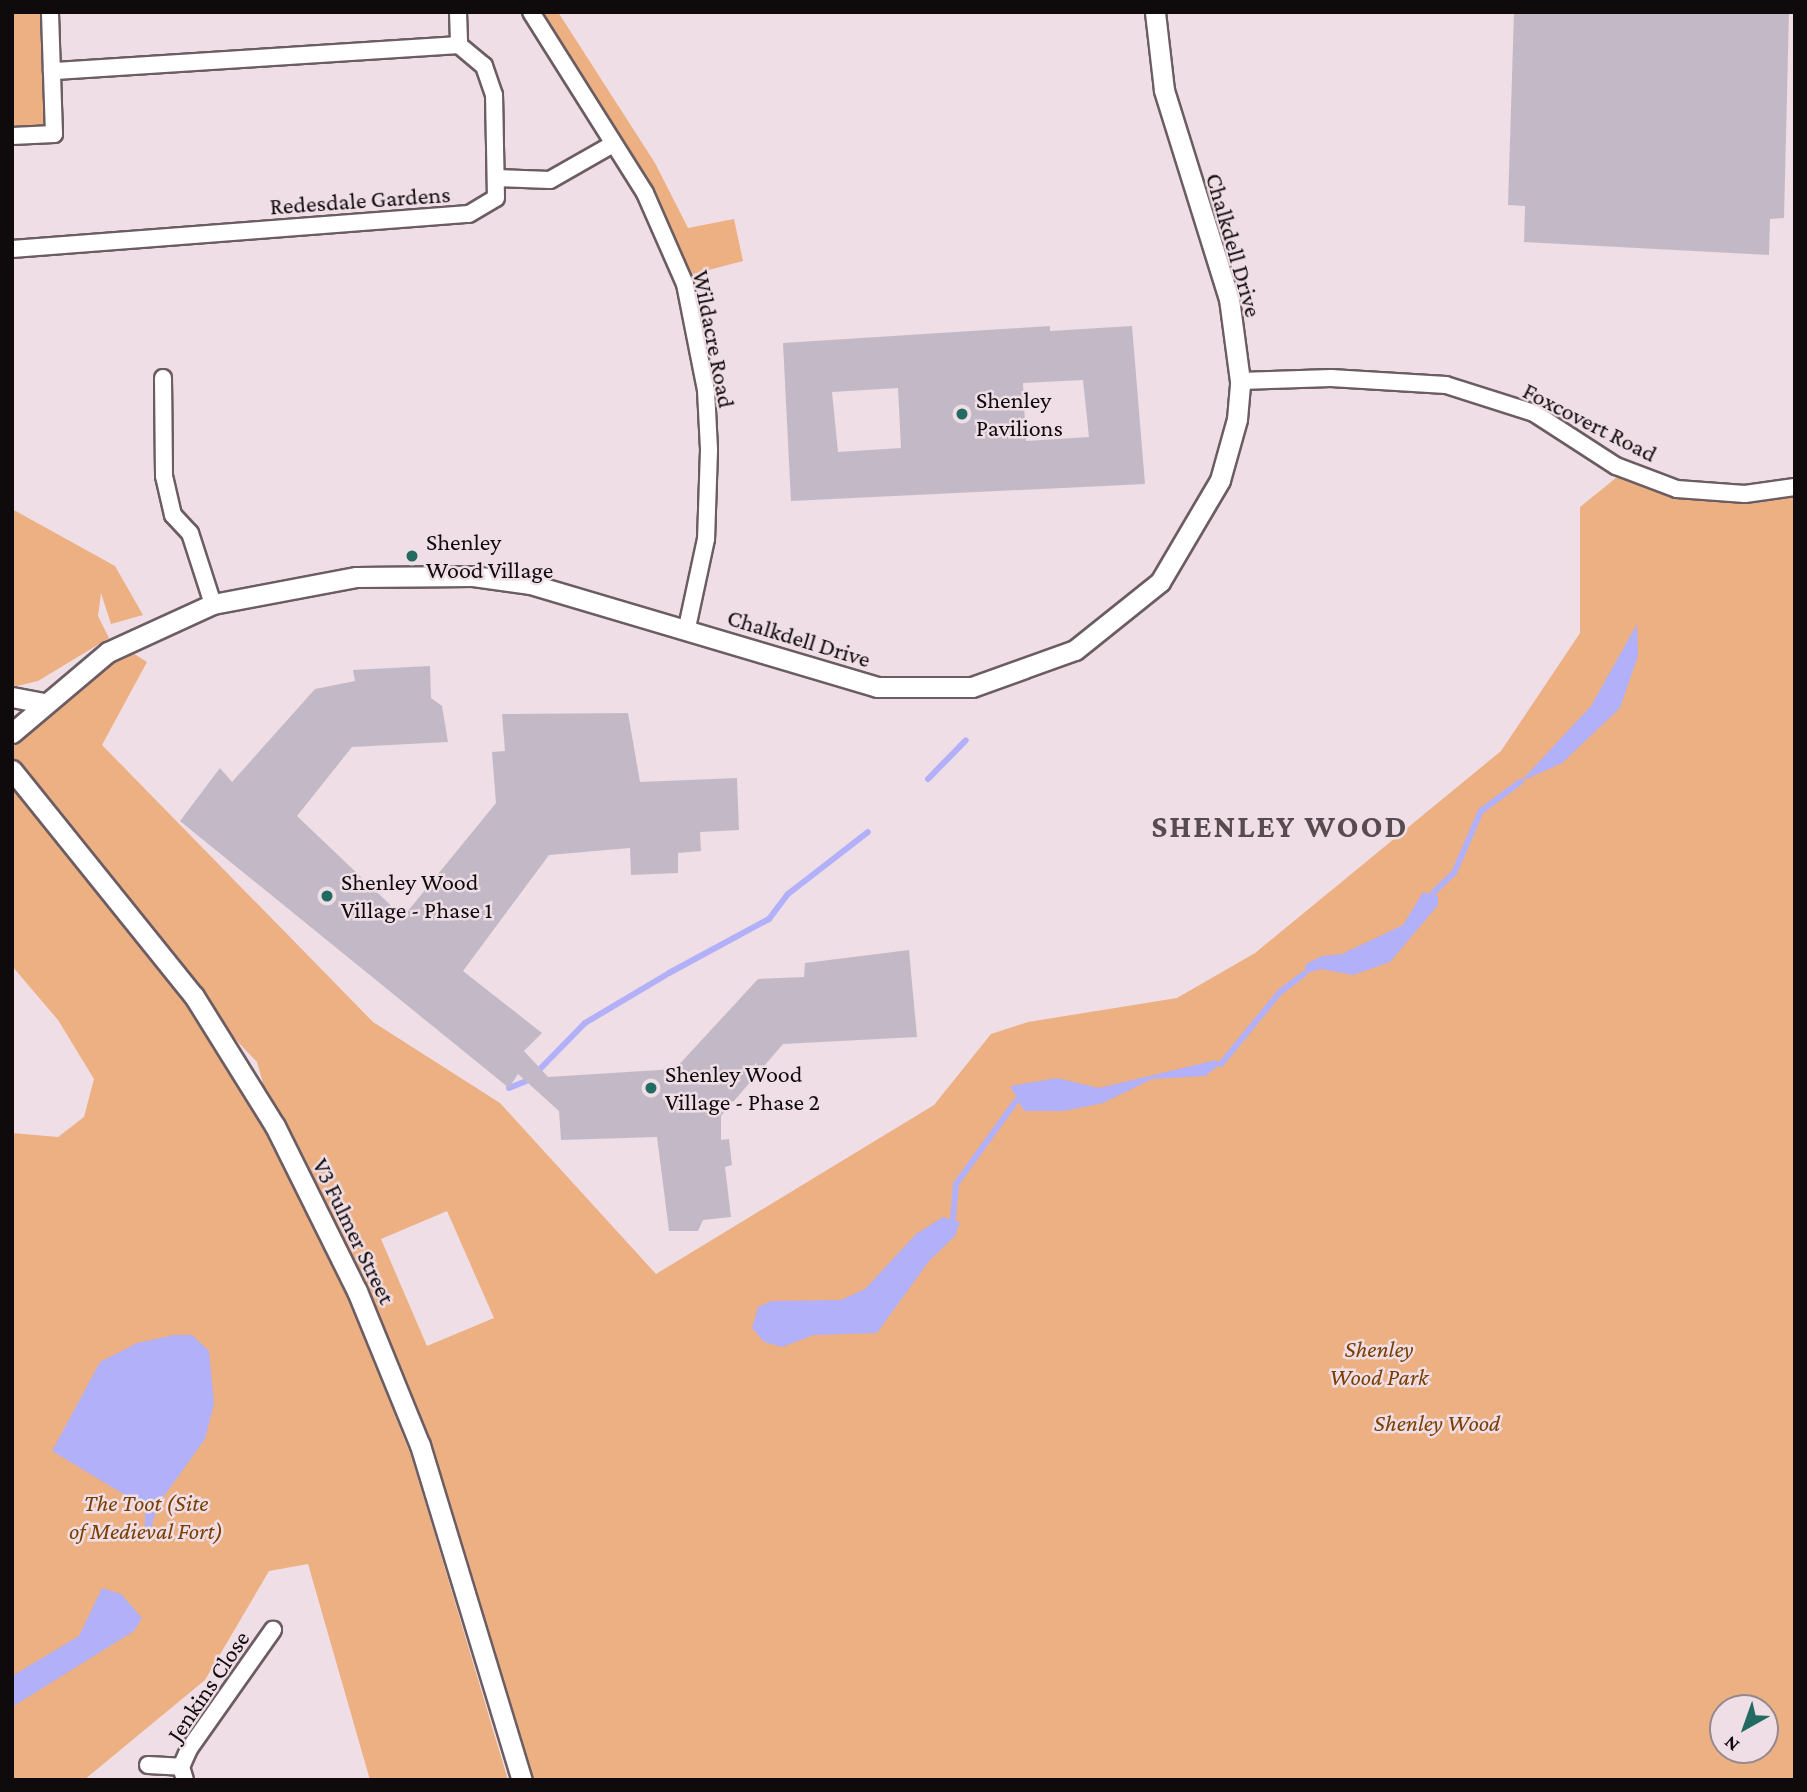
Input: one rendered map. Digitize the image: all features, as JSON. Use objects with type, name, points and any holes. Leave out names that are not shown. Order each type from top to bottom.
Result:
[{"type":"street","points":[[12,136],[54,134],[50,12]]},
{"type":"street","points":[[52,71],[459,45],[458,12]]},
{"type":"street","name":"Wildacre Road","points":[[531,12],[667,237],[685,284],[706,390],[706,539],[687,628]]},
{"type":"street","name":"Chalkdell Drive","points":[[12,733],[42,703],[108,652],[214,604],[356,577],[473,576],[530,584],[687,628],[795,666],[877,687],[972,687],[1074,650],[1160,582],[1196,529],[1220,480],[1237,419],[1240,381],[1229,299],[1164,90],[1155,12]]},
{"type":"street","name":"Redesdale Gardens","points":[[12,249],[469,214],[496,198],[494,95],[484,66],[459,45]]},
{"type":"street","points":[[496,178],[550,180],[612,144]]},
{"type":"street","points":[[163,377],[164,476],[173,515],[190,533],[214,604]]},
{"type":"street","name":"Foxcovert Road","points":[[1240,381],[1331,379],[1446,385],[1534,413],[1616,466],[1677,489],[1745,494],[1795,487]]},
{"type":"street","points":[[12,697],[42,703]]},
{"type":"street","name":"V3 Fulmer Street","points":[[12,770],[194,996],[275,1126],[357,1291],[420,1445],[522,1780]]},
{"type":"street","name":"Jenkins Close","points":[[148,1765],[183,1773],[273,1630]]},
{"type":"green space","points":[[12,12],[44,12],[50,131],[12,132]]},
{"type":"green space","points":[[531,12],[558,12],[655,163],[688,228],[734,219],[743,261],[682,277],[667,237]]},
{"type":"green space","name":"Shenley Wood Park","points":[[1622,473],[1747,500],[1795,495],[1795,1780],[522,1780],[420,1445],[275,1126],[257,1062],[196,998],[338,1272],[412,1458],[508,1780],[370,1780],[308,1564],[269,1571],[205,1680],[84,1780],[12,1780],[12,1133],[58,1137],[84,1117],[94,1079],[58,1020],[12,966],[12,733],[122,646],[147,662],[102,745],[373,1022],[500,1103],[656,1274],[934,1105],[991,1034],[1028,1022],[1177,998],[1255,953],[1501,751],[1580,633],[1580,507]],"holes":[[[447,1211],[494,1318],[427,1346],[381,1239]]]},
{"type":"green space","points":[[12,509],[115,566],[143,615],[111,624],[101,593],[98,616],[109,638],[38,681],[17,686],[12,685]]},
{"type":"water","points":[[1637,624],[1638,656],[1620,708],[1562,763],[1520,782],[1591,706]]},
{"type":"water","points":[[1423,892],[1438,896],[1438,905],[1390,962],[1353,975],[1321,969],[1304,974],[1306,964],[1322,956],[1342,954],[1403,925]]},
{"type":"water","points":[[1216,1060],[1221,1064],[1205,1076],[1152,1079],[1103,1103],[1064,1111],[1024,1111],[1010,1086],[1057,1078],[1099,1088]]},
{"type":"water","points":[[943,1217],[960,1222],[955,1236],[929,1261],[877,1333],[814,1335],[782,1347],[764,1342],[752,1328],[758,1307],[771,1301],[841,1300],[865,1289],[916,1234]]},
{"type":"water","points":[[174,1335],[192,1335],[209,1351],[214,1404],[205,1439],[157,1506],[150,1533],[145,1532],[145,1507],[52,1451],[100,1362],[137,1343]]},
{"type":"water","points":[[102,1588],[121,1594],[142,1618],[134,1631],[12,1707],[12,1676],[79,1636]]},
{"type":"building","points":[[1514,12],[1789,12],[1784,218],[1770,219],[1769,255],[1524,242],[1525,206],[1508,205]]},
{"type":"building","name":"Shenley Pavilions","points":[[1050,326],[1050,331],[1132,326],[1145,484],[791,501],[783,343]],"holes":[[[1083,380],[1089,437],[1026,441],[1023,383]],[[898,388],[901,448],[838,452],[832,392]]]},
{"type":"building","name":"Shenley Wood Village - Phase 1","points":[[430,666],[431,698],[442,706],[448,742],[352,747],[297,816],[403,917],[496,803],[492,752],[505,751],[502,714],[628,713],[640,782],[737,778],[739,830],[700,832],[701,851],[678,853],[678,873],[631,875],[630,848],[549,855],[463,971],[542,1033],[524,1051],[548,1077],[675,1069],[758,979],[804,977],[805,963],[909,950],[917,1037],[783,1044],[721,1116],[721,1140],[729,1139],[732,1165],[725,1167],[731,1217],[703,1220],[698,1231],[669,1231],[657,1137],[561,1140],[559,1111],[518,1074],[509,1088],[180,821],[220,768],[232,782],[315,689],[355,681],[353,670]]},
{"type":"waterway","points":[[928,779],[966,740]]},
{"type":"waterway","points":[[1433,893],[1454,873],[1481,811],[1520,782]]},
{"type":"waterway","points":[[669,973],[769,919],[788,894],[868,832]]},
{"type":"waterway","points":[[1221,1064],[1280,992],[1304,974]]},
{"type":"waterway","points":[[540,1069],[585,1023],[666,975]]},
{"type":"waterway","points":[[509,1088],[526,1081]]},
{"type":"waterway","points":[[953,1218],[956,1184],[1016,1101]]},
{"type":"place","name":"Shenley Pavilions","points":[[962,414]]},
{"type":"place","name":"Shenley Wood Village","points":[[412,556]]},
{"type":"place","name":"Shenley Wood Village - Phase 1","points":[[327,896]]},
{"type":"place","name":"Shenley Wood Village - Phase 2","points":[[651,1088]]},
{"type":"district","name":"SHENLEY WOOD","points":[[1280,826]]},
{"type":"park label","name":"Shenley Wood","points":[[1437,1423]]},
{"type":"park label","name":"The Toot (Site of Medieval Fort)","points":[[146,1517]]}]
